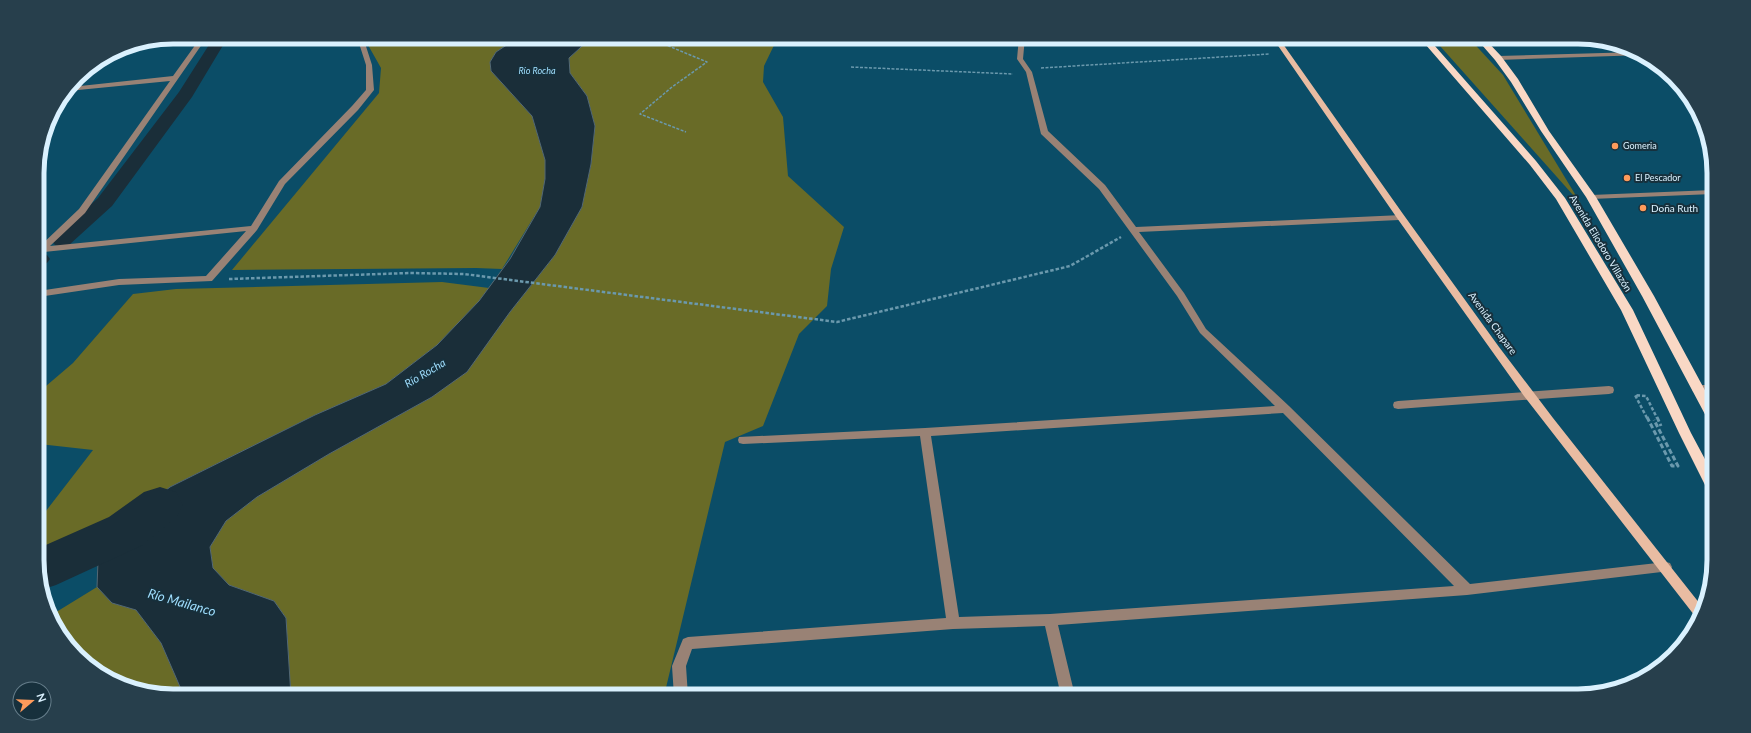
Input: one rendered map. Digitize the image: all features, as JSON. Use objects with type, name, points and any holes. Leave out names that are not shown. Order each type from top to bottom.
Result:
[{"type":"highway","name":"Avenida Eliodoro Villazón","points":[[1430,44],[1533,162],[1560,198],[1627,310],[1685,433],[1707,475]]},
{"type":"highway","name":"Avenida Eliodoro Villazón","points":[[1485,44],[1515,81],[1545,131],[1591,197],[1648,296],[1707,406]]},
{"type":"main road","name":"Avenida Chapare","points":[[1280,44],[1400,217],[1529,394],[1666,567],[1697,609]]},
{"type":"street","points":[[44,247],[82,211],[199,44]]},
{"type":"street","points":[[44,293],[119,282],[209,279],[254,228],[282,182],[355,108],[370,90],[369,65],[362,44]]},
{"type":"street","points":[[1021,44],[1020,59],[1029,72],[1044,132],[1102,187],[1181,295],[1204,331],[1285,409],[1467,590]]},
{"type":"street","points":[[1498,58],[1628,54]]},
{"type":"street","points":[[77,87],[176,78]]},
{"type":"street","points":[[1591,197],[1707,192]]},
{"type":"street","points":[[1133,230],[1400,217]]},
{"type":"street","points":[[44,251],[254,228]]},
{"type":"street","points":[[1698,389],[1707,388]]},
{"type":"street","points":[[1398,405],[1461,402],[1529,394],[1609,390]]},
{"type":"street","points":[[743,440],[925,432],[1285,409]]},
{"type":"street","points":[[925,432],[953,623]]},
{"type":"street","points":[[681,689],[679,666],[688,643],[953,623],[1050,620],[1467,590],[1666,567]]},
{"type":"street","points":[[1050,620],[1066,689]]},
{"type":"path","points":[[664,44],[707,62],[672,87],[640,114],[686,132]]},
{"type":"path","points":[[851,67],[1013,74],[1026,69],[1286,53]]},
{"type":"path","points":[[209,279],[410,273],[464,274],[540,285],[837,322],[1070,266],[1133,230]]},
{"type":"path","points":[[1654,420],[1678,466],[1672,466],[1635,395],[1646,396],[1663,430]]},
{"type":"shaded area","points":[[508,44],[496,52],[490,62],[491,71],[532,116],[545,160],[545,179],[540,207],[502,269],[232,270],[379,93],[381,68],[368,45]]},
{"type":"shaded area","points":[[584,44],[775,44],[764,66],[763,82],[783,117],[788,176],[844,227],[831,269],[827,306],[799,334],[763,426],[725,442],[666,689],[291,689],[286,618],[274,601],[229,585],[213,568],[210,547],[226,521],[257,497],[329,454],[432,397],[510,312],[555,255],[582,207],[591,164],[595,126],[587,96],[570,73],[569,58]]},
{"type":"shaded area","points":[[1438,44],[1474,44],[1503,75],[1581,204]]},
{"type":"shaded area","points":[[442,282],[489,288],[479,301],[437,345],[386,384],[315,415],[170,487],[123,524],[44,556],[44,514],[93,450],[44,445],[44,388],[73,363],[133,294],[176,289]]},
{"type":"shaded area","points":[[97,587],[112,603],[136,610],[161,643],[181,689],[148,687],[116,676],[101,667],[76,645],[66,632],[55,613]]},
{"type":"water","points":[[508,44],[584,44],[569,58],[570,73],[587,96],[595,126],[591,164],[582,207],[555,255],[510,312],[467,372],[432,397],[329,454],[257,497],[226,521],[210,547],[213,568],[229,585],[274,601],[286,618],[291,689],[181,689],[161,643],[136,610],[112,603],[97,587],[98,561],[123,524],[170,487],[315,415],[386,384],[437,345],[479,301],[510,259],[540,207],[545,179],[545,160],[532,116],[491,71],[490,62],[496,52]]},
{"type":"waterway","points":[[62,241],[105,202],[186,94],[217,44]]},
{"type":"waterway","points":[[44,568],[126,531],[160,505]]},
{"type":"place","name":"Gomeria","points":[[1615,146]]},
{"type":"place","name":"El Pescador","points":[[1627,178]]},
{"type":"place","name":"Doña Ruth","points":[[1643,208]]},
{"type":"water label","name":"Río Rocha","points":[[537,71]]},
{"type":"water label","name":"Río Rocha","points":[[425,373]]},
{"type":"water label","name":"Río Mailanco","points":[[182,602]]}]
